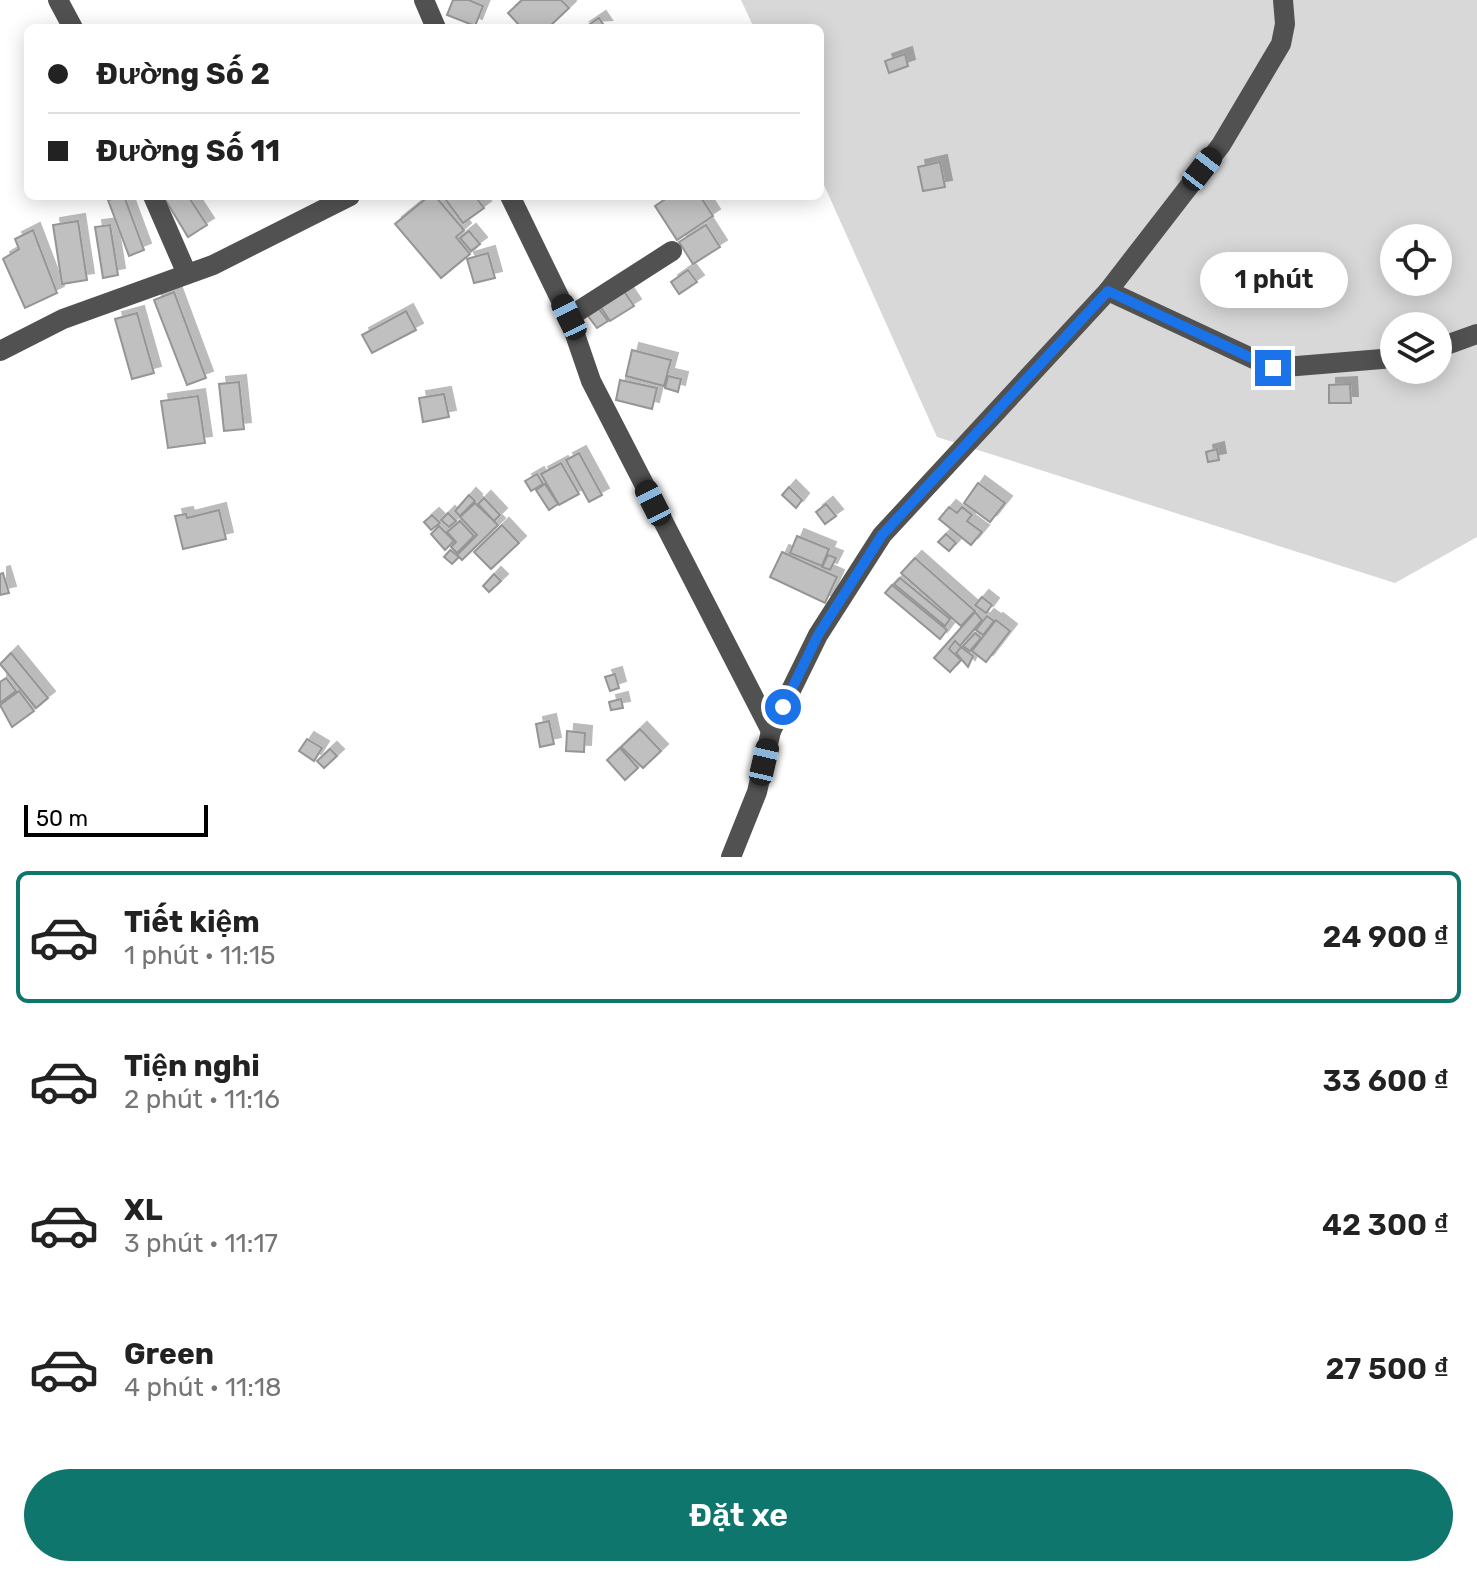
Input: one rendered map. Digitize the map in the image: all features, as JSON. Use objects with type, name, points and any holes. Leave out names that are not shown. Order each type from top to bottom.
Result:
[{"type":"street","points":[[58,0],[71,24]]},
{"type":"street","points":[[424,0],[434,24]]},
{"type":"street","points":[[731,857],[757,792],[771,731],[818,635],[882,535],[1108,291],[1221,145],[1273,62],[1285,24],[1283,0]]},
{"type":"street","points":[[155,200],[187,274]]},
{"type":"street","points":[[0,351],[63,319],[187,274],[342,200]]},
{"type":"street","points":[[512,200],[569,317],[591,381],[771,731]]},
{"type":"street","points":[[569,317],[672,251]]},
{"type":"street","points":[[1108,291],[1273,368],[1380,359]]},
{"type":"street","points":[[1452,343],[1477,334]]},
{"type":"shaded area","points":[[741,0],[1477,0],[1477,537],[1395,583],[937,437],[824,185],[824,24],[752,24]]},
{"type":"building","points":[[453,0],[469,0],[483,6],[476,24],[447,15]]},
{"type":"building","points":[[522,0],[561,0],[569,8],[552,24],[518,24],[508,13]]},
{"type":"building","points":[[905,54],[908,66],[889,73],[885,61]]},
{"type":"building","points":[[940,162],[945,187],[923,191],[918,167]]},
{"type":"building","points":[[108,200],[125,200],[144,250],[129,256]]},
{"type":"building","points":[[165,200],[191,200],[207,225],[188,237]]},
{"type":"building","points":[[424,200],[438,200],[464,230],[456,237],[470,254],[441,278],[395,224]]},
{"type":"building","points":[[446,200],[478,200],[484,208],[463,223]]},
{"type":"building","points":[[664,200],[703,200],[713,216],[677,240],[655,206]]},
{"type":"building","points":[[78,221],[87,280],[62,284],[53,225]]},
{"type":"building","points":[[110,225],[118,275],[103,278],[95,227]]},
{"type":"building","points":[[706,225],[720,247],[693,264],[679,242]]},
{"type":"building","points":[[33,230],[57,293],[25,308],[3,259],[19,249],[15,239]]},
{"type":"building","points":[[469,231],[480,244],[471,251],[460,238]]},
{"type":"building","points":[[488,253],[495,278],[474,283],[467,259]]},
{"type":"building","points":[[688,270],[697,282],[679,294],[671,282]]},
{"type":"building","points":[[624,291],[634,306],[610,321],[600,306]]},
{"type":"building","points":[[174,292],[206,378],[187,385],[154,300]]},
{"type":"building","points":[[599,309],[608,321],[597,328],[588,316]]},
{"type":"building","points":[[406,311],[416,330],[372,353],[362,335]]},
{"type":"building","points":[[137,313],[154,373],[132,379],[115,319]]},
{"type":"building","points":[[632,350],[671,360],[664,386],[626,376]]},
{"type":"building","points":[[668,376],[681,379],[678,392],[665,388]]},
{"type":"building","points":[[620,380],[657,388],[652,409],[616,400]]},
{"type":"building","points":[[239,382],[244,429],[224,431],[219,384]]},
{"type":"building","points":[[1350,384],[1351,403],[1329,403],[1329,385]]},
{"type":"building","points":[[444,394],[449,417],[423,422],[419,398]]},
{"type":"building","points":[[198,396],[205,443],[168,448],[161,401]]},
{"type":"building","points":[[1217,449],[1219,460],[1208,462],[1206,452]]},
{"type":"building","points":[[579,453],[602,495],[589,502],[566,460]]},
{"type":"building","points":[[561,463],[579,494],[559,505],[541,474]]},
{"type":"building","points":[[537,474],[543,484],[531,491],[525,481]]},
{"type":"building","points":[[978,483],[1005,503],[990,522],[964,503]]},
{"type":"building","points":[[545,484],[558,504],[549,510],[536,490]]},
{"type":"building","points":[[789,487],[802,500],[796,508],[782,495]]},
{"type":"building","points":[[469,495],[475,501],[460,516],[455,511]]},
{"type":"building","points":[[484,498],[500,515],[494,521],[478,504]]},
{"type":"building","points":[[475,503],[498,525],[462,560],[457,555],[477,535],[460,517]]},
{"type":"building","points":[[826,504],[836,516],[825,524],[816,512]]},
{"type":"building","points":[[949,507],[957,513],[962,507],[972,515],[967,521],[982,532],[971,545],[939,519]]},
{"type":"building","points":[[219,510],[226,539],[183,549],[175,516],[186,514],[187,518]]},
{"type":"building","points":[[448,513],[456,521],[449,527],[441,520]]},
{"type":"building","points":[[432,515],[440,523],[431,530],[424,522]]},
{"type":"building","points":[[460,521],[474,536],[457,553],[451,547],[456,542],[447,532]]},
{"type":"building","points":[[502,525],[519,543],[491,569],[474,552]]},
{"type":"building","points":[[439,526],[454,541],[445,550],[431,534]]},
{"type":"building","points":[[946,534],[956,543],[949,551],[938,542]]},
{"type":"building","points":[[797,536],[829,549],[822,566],[790,553]]},
{"type":"building","points":[[450,550],[459,557],[452,564],[444,557]]},
{"type":"building","points":[[782,552],[837,577],[825,603],[770,577]]},
{"type":"building","points":[[828,555],[836,558],[830,570],[822,567]]},
{"type":"building","points":[[915,558],[975,611],[961,626],[901,573]]},
{"type":"building","points":[[3,573],[9,593],[0,595],[0,574]]},
{"type":"building","points":[[494,574],[501,581],[489,592],[483,586]]},
{"type":"building","points":[[900,578],[950,619],[945,626],[894,584]]},
{"type":"building","points":[[892,585],[947,630],[940,639],[885,593]]},
{"type":"building","points":[[982,597],[992,605],[986,613],[975,605]]},
{"type":"building","points":[[975,612],[982,620],[960,646],[955,641],[949,649],[961,660],[950,672],[934,658]]},
{"type":"building","points":[[987,616],[994,621],[983,635],[976,630]]},
{"type":"building","points":[[996,620],[1010,631],[986,662],[972,651]]},
{"type":"building","points":[[975,633],[981,638],[970,651],[963,646]]},
{"type":"building","points":[[961,647],[973,656],[968,667],[956,653]]},
{"type":"building","points":[[11,653],[48,698],[36,708],[0,664]]},
{"type":"building","points":[[615,674],[619,688],[610,691],[605,677]]},
{"type":"building","points":[[6,678],[16,691],[0,703],[0,682]]},
{"type":"building","points":[[19,691],[34,711],[12,727],[0,705]]},
{"type":"building","points":[[621,699],[623,708],[611,710],[609,702]]},
{"type":"building","points":[[549,721],[554,744],[540,747],[536,724]]},
{"type":"building","points":[[640,729],[661,751],[643,768],[621,747]]},
{"type":"building","points":[[567,731],[585,733],[584,752],[566,751]]},
{"type":"building","points":[[307,739],[322,748],[314,761],[299,751]]},
{"type":"building","points":[[620,748],[638,768],[625,780],[607,760]]},
{"type":"building","points":[[330,749],[337,756],[324,768],[317,761]]},
{"type":"route","points":[[783,707],[818,635],[882,535],[1108,291],[1273,368]]}]
